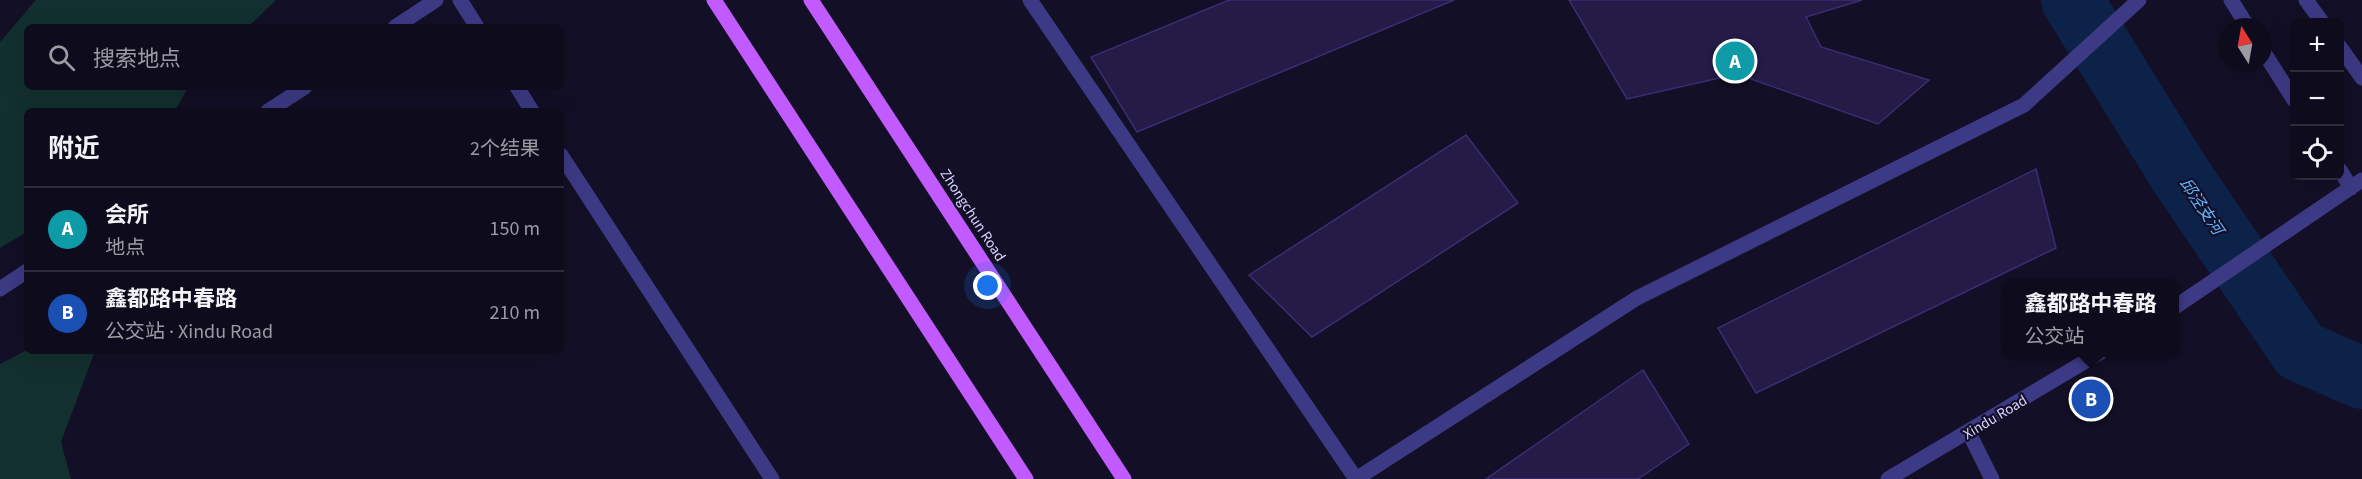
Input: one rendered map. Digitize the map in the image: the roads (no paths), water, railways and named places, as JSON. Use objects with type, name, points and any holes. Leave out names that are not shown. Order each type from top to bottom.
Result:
[{"type":"main road","points":[[714,0],[1026,479]]},
{"type":"main road","name":"Zhongchun Road","points":[[811,0],[1124,479]]},
{"type":"street","points":[[400,24],[436,0]]},
{"type":"street","points":[[460,0],[475,24]]},
{"type":"street","points":[[1030,0],[1356,479],[1637,298],[2024,105],[2139,0]]},
{"type":"street","points":[[2231,0],[2242,18]]},
{"type":"street","points":[[2306,0],[2319,18]]},
{"type":"street","points":[[2344,53],[2362,78]]},
{"type":"street","points":[[2272,65],[2290,92]]},
{"type":"street","points":[[273,108],[300,90]]},
{"type":"street","points":[[518,90],[530,108]]},
{"type":"street","points":[[564,160],[771,479]]},
{"type":"street","points":[[2179,304],[2303,223],[2356,184],[2344,174]]},
{"type":"street","points":[[0,289],[24,273]]},
{"type":"street","name":"Xindu Road","points":[[1888,479],[1969,433],[2093,357]]},
{"type":"street","points":[[1969,433],[1992,479]]},
{"type":"waterway","name":"邱泾支河","points":[[2072,0],[2179,173],[2300,351],[2362,378]]},
{"type":"place","name":"会所","points":[[1735,61]]},
{"type":"place","name":"鑫都路中春路","points":[[2091,399]]}]
